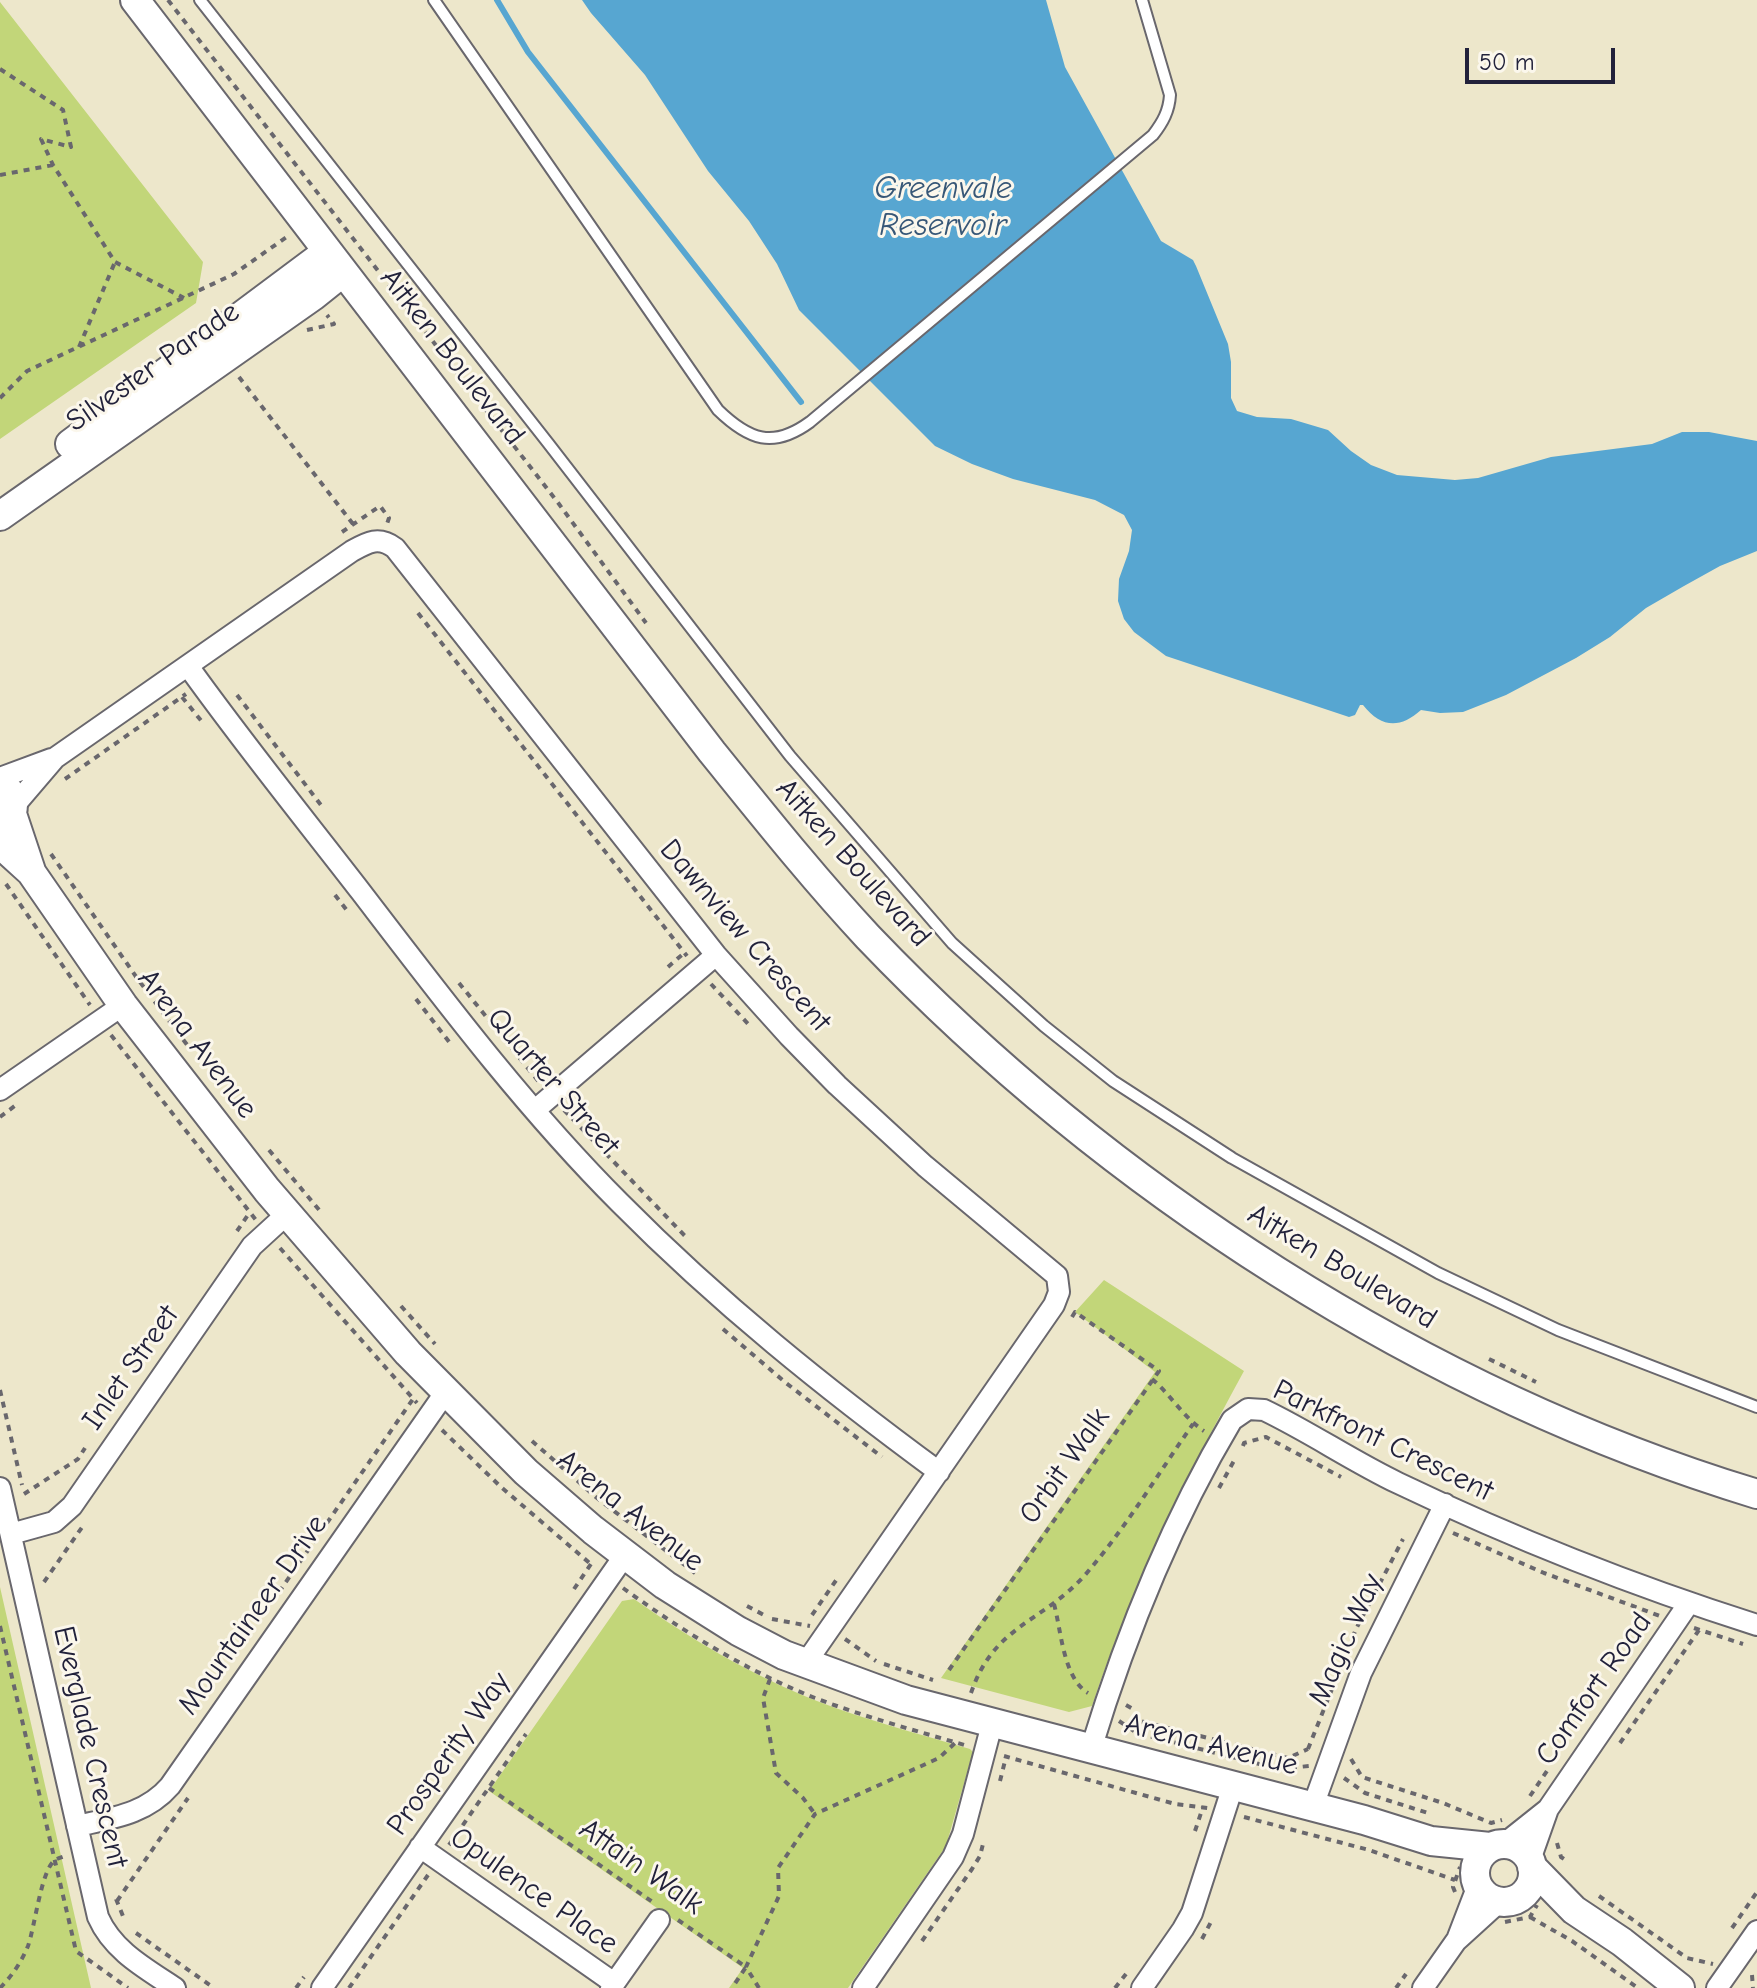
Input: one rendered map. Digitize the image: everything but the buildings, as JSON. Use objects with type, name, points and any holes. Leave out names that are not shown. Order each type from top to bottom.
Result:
[{"type":"street","name":"Aitken Boulevard","points":[[135,0],[712,752],[809,872],[916,985],[1077,1129],[1181,1207],[1341,1310],[1534,1409],[1652,1457],[1755,1488]]},
{"type":"street","name":"Silvester Parade","points":[[0,492],[335,262]]},
{"type":"street","name":"Silvester Parade","points":[[0,516],[313,296],[335,262]]},
{"type":"street","name":"Dawnview Crescent","points":[[5,802],[55,758],[363,545],[377,541],[390,545],[716,955],[789,1036],[884,1129],[1048,1266],[1057,1276],[1059,1284],[1054,1305]]},
{"type":"street","name":"Quarter Street","points":[[188,666],[447,1004],[535,1110],[620,1203],[738,1314],[835,1395],[939,1472]]},
{"type":"street","name":"Dawnview Crescent","points":[[5,802],[55,758]]},
{"type":"street","name":"Arena Avenue","points":[[5,802],[123,1005],[287,1214],[445,1393],[526,1472],[625,1555],[709,1615],[794,1660],[906,1700],[1091,1749],[1228,1799],[1313,1806],[1438,1830],[1503,1834],[1583,1900],[1622,1942],[1680,1988]]},
{"type":"street","name":"Arena Avenue","points":[[0,844],[41,863]]},
{"type":"street","points":[[535,1110],[716,955]]},
{"type":"street","points":[[0,1090],[123,1005]]},
{"type":"street","name":"Inlet Street","points":[[11,1534],[54,1522],[72,1506],[252,1246],[287,1214]]},
{"type":"street","points":[[794,1660],[827,1630],[1054,1305]]},
{"type":"street","name":"Mountaineer Drive","points":[[77,1826],[139,1811],[160,1798],[445,1393]]},
{"type":"street","name":"Parkfront Crescent","points":[[1091,1749],[1111,1707],[1126,1639],[1152,1578],[1219,1441],[1236,1415],[1248,1409],[1259,1408],[1397,1482],[1539,1547],[1757,1625]]},
{"type":"street","name":"Everglade Crescent","points":[[0,1488],[98,1917],[110,1939],[175,1988]]},
{"type":"street","name":"Magic Way","points":[[1313,1806],[1361,1673],[1445,1504]]},
{"type":"street","name":"Prosperity Way","points":[[322,1988],[625,1555]]},
{"type":"street","name":"Comfort Road","points":[[1503,1834],[1548,1809],[1689,1603]]},
{"type":"street","points":[[863,1988],[953,1857],[963,1834],[992,1724]]},
{"type":"street","points":[[1142,1988],[1188,1922],[1228,1799]]},
{"type":"street","name":"Comfort Road","points":[[1540,1866],[1548,1809]]},
{"type":"street","name":"Arena Avenue","points":[[1438,1830],[1493,1892],[1583,1900]]},
{"type":"street","points":[[1493,1892],[1479,1859],[1503,1834]]},
{"type":"street","name":"Opulence Place","points":[[420,1847],[612,1986],[665,1915]]},
{"type":"street","points":[[1423,1988],[1493,1892],[1531,1884],[1540,1866]]},
{"type":"street","points":[[1722,1981],[1757,1931]]},
{"type":"lane","points":[[200,0],[790,756],[952,943],[1044,1026],[1113,1081],[1232,1158],[1438,1273],[1531,1318],[1757,1407]]},
{"type":"lane","points":[[434,0],[718,410],[747,434],[767,439],[783,438],[810,422],[1153,135],[1162,124],[1170,95],[1142,0]]},
{"type":"path","points":[[168,0],[540,479],[652,631]]},
{"type":"path","points":[[0,69],[63,110],[71,147],[41,139],[53,165],[115,262],[184,298]]},
{"type":"path","points":[[0,175],[53,165]]},
{"type":"path","points":[[0,398],[27,371],[234,274],[306,224]]},
{"type":"path","points":[[79,347],[115,262]]},
{"type":"path","points":[[240,377],[353,524]]},
{"type":"path","points":[[415,609],[698,970],[759,1035]]},
{"type":"path","points":[[61,781],[200,684]]},
{"type":"path","points":[[41,863],[137,978],[191,1051]]},
{"type":"path","points":[[260,1140],[326,1219]]},
{"type":"path","points":[[232,1238],[250,1212]]},
{"type":"path","points":[[393,1296],[442,1352]]},
{"type":"path","points":[[1054,1305],[1159,1371],[1152,1379],[1193,1424],[1219,1441]]},
{"type":"path","points":[[1479,1355],[1548,1388]]},
{"type":"path","name":"Orbit Walk","points":[[949,1670],[1152,1379]]},
{"type":"path","points":[[0,1390],[32,1530]]},
{"type":"path","points":[[270,1604],[413,1399]]},
{"type":"path","points":[[985,1695],[971,1692],[980,1668],[999,1643],[1077,1584],[1101,1555],[1193,1424]]},
{"type":"path","points":[[525,1435],[635,1529],[710,1583]]},
{"type":"path","points":[[1214,1499],[1244,1443],[1266,1437],[1346,1480]]},
{"type":"path","points":[[24,1494],[78,1459],[87,1446]]},
{"type":"path","points":[[1434,1525],[1544,1573],[1699,1630],[1749,1645]]},
{"type":"path","points":[[1448,1547],[1455,1534]]},
{"type":"path","points":[[41,1569],[44,1582]]},
{"type":"path","points":[[1054,1604],[1065,1657],[1082,1689],[1111,1707],[1133,1709],[1140,1721],[1288,1758],[1308,1749]]},
{"type":"path","points":[[746,1606],[773,1620],[827,1630],[844,1638],[871,1660],[943,1684]]},
{"type":"path","points":[[805,1625],[794,1660],[764,1692],[779,1777],[803,1798],[815,1814]]},
{"type":"path","points":[[0,1626],[76,1951],[128,1988]]},
{"type":"path","points":[[1612,1754],[1699,1630]]},
{"type":"path","points":[[1111,1707],[1131,1692]]},
{"type":"path","points":[[1111,1707],[1117,1720],[1137,1733],[1283,1770],[1302,1765],[1325,1769],[1438,1830]]},
{"type":"path","points":[[732,1988],[746,1967],[779,1896],[778,1868],[815,1814],[939,1758],[956,1743],[1175,1804],[1203,1807],[1228,1799],[1493,1892],[1572,1941],[1638,1988]]},
{"type":"path","points":[[1354,1749],[1350,1761],[1362,1777],[1443,1803],[1491,1823],[1503,1834]]},
{"type":"path","name":"Attain Walk","points":[[439,1860],[489,1788],[665,1915],[746,1967]]},
{"type":"path","points":[[1524,1803],[1529,1797]]},
{"type":"path","points":[[1194,1835],[1203,1807]]},
{"type":"path","points":[[1540,1866],[1564,1859],[1555,1835]]},
{"type":"path","points":[[0,1988],[11,1978],[28,1948],[45,1876],[54,1860],[83,1850]]},
{"type":"path","points":[[349,1988],[439,1860]]},
{"type":"path","points":[[113,1886],[127,1924]]},
{"type":"path","points":[[1583,1900],[1687,1958],[1708,1961],[1722,1981]]},
{"type":"path","points":[[133,1931],[214,1988]]},
{"type":"path","points":[[1115,1988],[1131,1965]]},
{"type":"path","points":[[746,1967],[759,1988]]},
{"type":"path","points":[[1753,1988],[1751,1977],[1757,1968]]},
{"type":"green space","points":[[0,2],[203,262],[196,303],[0,439]]},
{"type":"green space","points":[[1104,1280],[1244,1371],[1160,1535],[1124,1619],[1092,1706],[1069,1712],[941,1678],[1155,1372],[1075,1312]]},
{"type":"green space","points":[[0,1587],[91,1988],[0,1988]]},
{"type":"green space","points":[[634,1599],[722,1656],[793,1691],[973,1752],[946,1846],[848,1988],[729,1988],[743,1968],[489,1791],[622,1601]]},
{"type":"water","name":"Greenvale Reservoir","points":[[582,0],[1046,0],[1065,67],[1161,241],[1193,260],[1196,266],[1228,344],[1231,398],[1237,411],[1257,417],[1291,419],[1328,430],[1371,465],[1397,475],[1455,480],[1478,478],[1551,457],[1652,444],[1682,432],[1709,432],[1757,441],[1757,551],[1720,566],[1646,608],[1610,637],[1576,658],[1506,695],[1463,712],[1421,710],[1406,720],[1391,723],[1377,718],[1360,705],[1355,715],[1349,717],[1166,656],[1134,632],[1124,619],[1118,601],[1119,579],[1129,551],[1132,530],[1124,515],[1095,500],[1013,479],[935,446],[799,310],[777,264],[749,221],[708,171],[645,75]]},
{"type":"waterway","points":[[497,0],[528,52],[801,402]]}]
